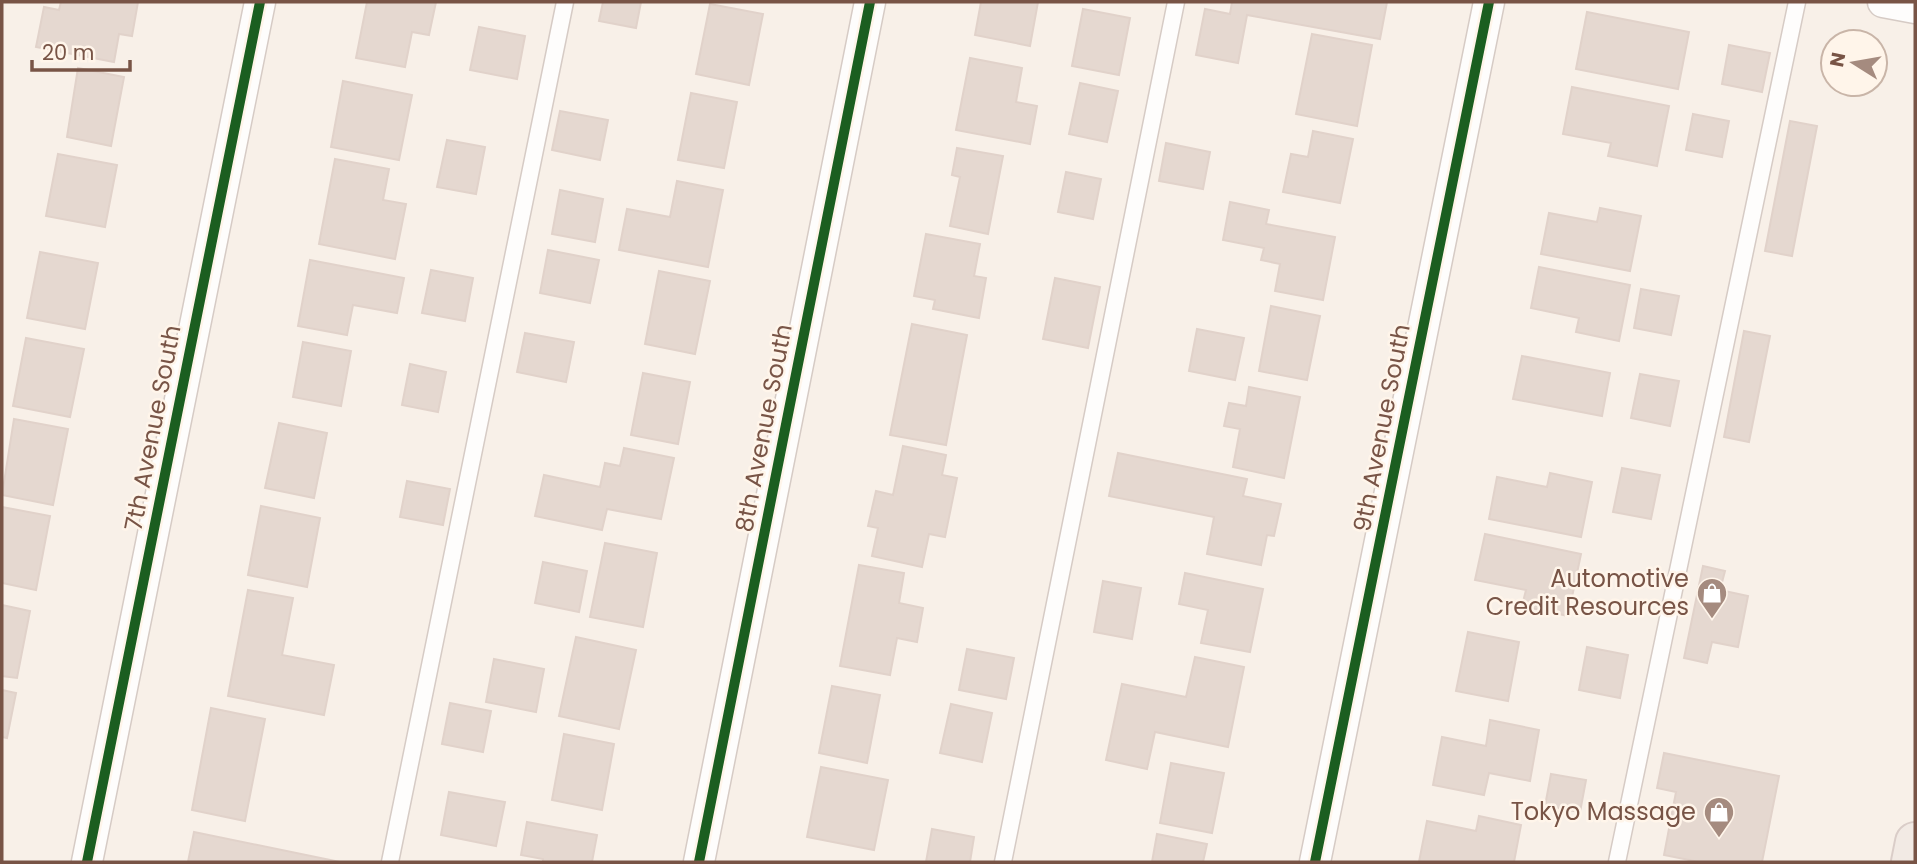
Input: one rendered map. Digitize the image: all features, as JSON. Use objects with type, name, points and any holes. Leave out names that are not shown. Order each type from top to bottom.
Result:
[{"type":"highway","points":[[1911,862],[1915,842]]},
{"type":"street","name":"7th Avenue South","points":[[87,862],[260,2]]},
{"type":"street","name":"8th Avenue South","points":[[699,862],[870,2]]},
{"type":"street","name":"9th Avenue South","points":[[1315,862],[1489,2]]},
{"type":"street","points":[[1882,2],[1915,8]]},
{"type":"lane","points":[[390,862],[565,2]]},
{"type":"lane","points":[[1003,862],[1175,2]]},
{"type":"lane","points":[[1617,862],[1797,2]]},
{"type":"building","points":[[61,2],[138,2],[132,36],[119,34],[114,62],[36,47],[44,7],[59,10]]},
{"type":"building","points":[[367,2],[436,2],[429,35],[412,32],[405,67],[356,58]]},
{"type":"building","points":[[603,2],[641,2],[636,28],[599,21]]},
{"type":"building","points":[[981,2],[1038,2],[1030,46],[975,35]]},
{"type":"building","points":[[1232,2],[1387,2],[1380,39],[1247,15],[1238,63],[1196,55],[1205,9],[1230,14]]},
{"type":"building","points":[[710,4],[763,14],[749,85],[696,74]]},
{"type":"building","points":[[1083,9],[1130,18],[1119,75],[1072,66]]},
{"type":"building","points":[[1587,12],[1689,32],[1678,89],[1576,69]]},
{"type":"building","points":[[479,27],[525,36],[517,79],[470,70]]},
{"type":"building","points":[[1312,34],[1372,45],[1357,126],[1296,114]]},
{"type":"building","points":[[1729,45],[1770,53],[1762,92],[1722,84]]},
{"type":"building","points":[[970,58],[1022,68],[1016,102],[1037,106],[1030,144],[956,130]]},
{"type":"building","points":[[78,68],[124,77],[111,146],[67,137]]},
{"type":"building","points":[[343,81],[412,95],[399,160],[331,147]]},
{"type":"building","points":[[1080,83],[1118,91],[1107,142],[1069,134]]},
{"type":"building","points":[[1572,87],[1669,106],[1657,166],[1608,156],[1611,143],[1563,134]]},
{"type":"building","points":[[691,93],[737,102],[724,168],[678,160]]},
{"type":"building","points":[[560,111],[608,120],[600,160],[552,150]]},
{"type":"building","points":[[1693,114],[1729,121],[1722,157],[1686,150]]},
{"type":"building","points":[[1790,121],[1817,126],[1792,256],[1765,251]]},
{"type":"building","points":[[1313,131],[1353,139],[1340,203],[1283,192],[1291,154],[1308,157]]},
{"type":"building","points":[[447,140],[485,147],[476,194],[437,187]]},
{"type":"building","points":[[1166,143],[1210,152],[1203,189],[1159,181]]},
{"type":"building","points":[[957,148],[1003,156],[988,234],[950,226],[960,177],[952,175]]},
{"type":"building","points":[[58,154],[117,165],[105,227],[46,216]]},
{"type":"building","points":[[335,159],[389,169],[383,200],[406,204],[395,259],[319,244]]},
{"type":"building","points":[[1066,172],[1101,179],[1093,219],[1058,212]]},
{"type":"building","points":[[677,181],[723,190],[708,267],[619,250],[627,209],[670,217]]},
{"type":"building","points":[[560,190],[603,199],[595,242],[552,234]]},
{"type":"building","points":[[1230,202],[1269,210],[1266,224],[1335,237],[1323,300],[1275,291],[1280,264],[1261,260],[1264,248],[1223,240]]},
{"type":"building","points":[[1600,208],[1641,216],[1630,271],[1541,254],[1549,213],[1597,222]]},
{"type":"building","points":[[926,234],[980,244],[974,276],[986,278],[979,318],[933,309],[935,300],[914,296]]},
{"type":"building","points":[[548,250],[599,260],[590,303],[540,293]]},
{"type":"building","points":[[40,252],[98,263],[85,329],[27,318]]},
{"type":"building","points":[[310,260],[404,278],[397,313],[353,305],[347,335],[298,326]]},
{"type":"building","points":[[1539,267],[1630,285],[1619,341],[1576,332],[1579,318],[1531,308]]},
{"type":"building","points":[[431,270],[473,278],[465,321],[422,313]]},
{"type":"building","points":[[659,271],[710,281],[695,354],[645,344]]},
{"type":"building","points":[[1055,278],[1100,287],[1088,348],[1043,339]]},
{"type":"building","points":[[1641,289],[1679,296],[1671,335],[1634,328]]},
{"type":"building","points":[[1271,306],[1320,316],[1307,380],[1259,371]]},
{"type":"building","points":[[912,324],[967,335],[946,445],[890,435]]},
{"type":"building","points":[[1197,329],[1244,338],[1235,380],[1189,371]]},
{"type":"building","points":[[1744,331],[1770,336],[1749,442],[1724,437]]},
{"type":"building","points":[[525,333],[574,342],[566,382],[517,372]]},
{"type":"building","points":[[26,338],[84,349],[70,417],[13,406]]},
{"type":"building","points":[[303,342],[351,351],[341,406],[293,397]]},
{"type":"building","points":[[1522,356],[1610,373],[1602,416],[1513,399]]},
{"type":"building","points":[[410,364],[446,372],[438,412],[402,405]]},
{"type":"building","points":[[643,373],[690,382],[678,444],[631,435]]},
{"type":"building","points":[[1640,374],[1679,381],[1670,426],[1631,418]]},
{"type":"building","points":[[1249,387],[1300,397],[1284,478],[1233,467],[1240,429],[1224,426],[1229,403],[1246,406]]},
{"type":"building","points":[[14,419],[68,429],[53,505],[2,495]]},
{"type":"building","points":[[279,423],[327,433],[314,498],[265,488]]},
{"type":"building","points":[[903,446],[946,455],[942,475],[957,478],[945,537],[929,534],[922,567],[872,556],[878,528],[868,526],[876,491],[893,495]]},
{"type":"building","points":[[624,448],[674,458],[661,519],[607,509],[602,530],[535,516],[544,475],[600,487],[605,463],[620,466]]},
{"type":"building","points":[[1118,453],[1247,479],[1243,496],[1281,504],[1274,536],[1267,535],[1261,565],[1207,554],[1214,517],[1109,496]]},
{"type":"building","points":[[1622,468],[1660,475],[1651,519],[1613,512]]},
{"type":"building","points":[[1550,473],[1592,482],[1581,537],[1489,519],[1497,477],[1547,487]]},
{"type":"building","points":[[407,481],[450,489],[443,525],[400,517]]},
{"type":"building","points":[[261,506],[320,518],[307,587],[248,575]]},
{"type":"building","points":[[2,507],[50,516],[36,590],[2,583]]},
{"type":"building","points":[[1485,534],[1581,554],[1568,616],[1522,606],[1526,590],[1475,580]]},
{"type":"building","points":[[605,543],[657,553],[643,627],[590,617]]},
{"type":"building","points":[[543,562],[587,571],[579,612],[535,603]]},
{"type":"building","points":[[859,565],[904,573],[899,603],[923,608],[917,642],[897,638],[890,675],[840,666]]},
{"type":"building","points":[[1703,566],[1725,571],[1720,590],[1748,596],[1738,647],[1712,642],[1707,663],[1684,658]]},
{"type":"building","points":[[1185,573],[1263,589],[1250,652],[1201,643],[1208,610],[1179,604]]},
{"type":"building","points":[[1103,581],[1141,588],[1132,639],[1094,632]]},
{"type":"building","points":[[248,590],[293,598],[282,655],[334,665],[324,715],[228,696]]},
{"type":"building","points":[[2,605],[30,611],[17,678],[2,676]]},
{"type":"building","points":[[1468,632],[1519,642],[1508,701],[1456,691]]},
{"type":"building","points":[[576,637],[636,650],[619,729],[559,716]]},
{"type":"building","points":[[1587,647],[1628,655],[1620,698],[1579,690]]},
{"type":"building","points":[[967,649],[1014,658],[1006,699],[959,690]]},
{"type":"building","points":[[1195,657],[1244,667],[1228,747],[1155,732],[1147,769],[1106,760],[1122,684],[1186,697]]},
{"type":"building","points":[[494,659],[544,669],[536,712],[486,702]]},
{"type":"building","points":[[832,686],[880,695],[867,763],[819,753]]},
{"type":"building","points":[[2,690],[16,693],[7,738],[2,737]]},
{"type":"building","points":[[450,703],[491,711],[483,752],[442,744]]},
{"type":"building","points":[[951,704],[992,713],[982,762],[940,753]]},
{"type":"building","points":[[211,708],[265,719],[245,821],[192,810]]},
{"type":"building","points":[[1490,720],[1539,730],[1530,781],[1489,773],[1484,795],[1433,785],[1442,737],[1486,746]]},
{"type":"building","points":[[564,734],[614,744],[602,810],[552,800]]},
{"type":"building","points":[[1664,753],[1779,776],[1762,862],[1699,862],[1664,855],[1676,792],[1657,788]]},
{"type":"building","points":[[1171,763],[1224,773],[1212,833],[1160,823]]},
{"type":"building","points":[[821,767],[888,780],[874,850],[807,837]]},
{"type":"building","points":[[1551,774],[1586,780],[1580,812],[1545,806]]},
{"type":"building","points":[[449,792],[505,802],[496,846],[441,835]]},
{"type":"building","points":[[1479,816],[1521,825],[1514,862],[1419,862],[1427,821],[1476,831]]},
{"type":"building","points":[[527,822],[597,835],[592,862],[543,862],[543,859],[521,855]]},
{"type":"building","points":[[932,829],[974,837],[970,862],[926,862]]},
{"type":"building","points":[[194,832],[340,862],[188,862]]},
{"type":"building","points":[[1157,834],[1207,844],[1203,862],[1152,862]]},
{"type":"cycle path","points":[[87,862],[260,2]]},
{"type":"cycle path","points":[[699,862],[870,2]]},
{"type":"cycle path","points":[[1315,862],[1489,2]]},
{"type":"place","name":"Automotive Credit Resources","points":[[1712,620]]},
{"type":"place","name":"Tokyo Massage","points":[[1719,839]]}]
